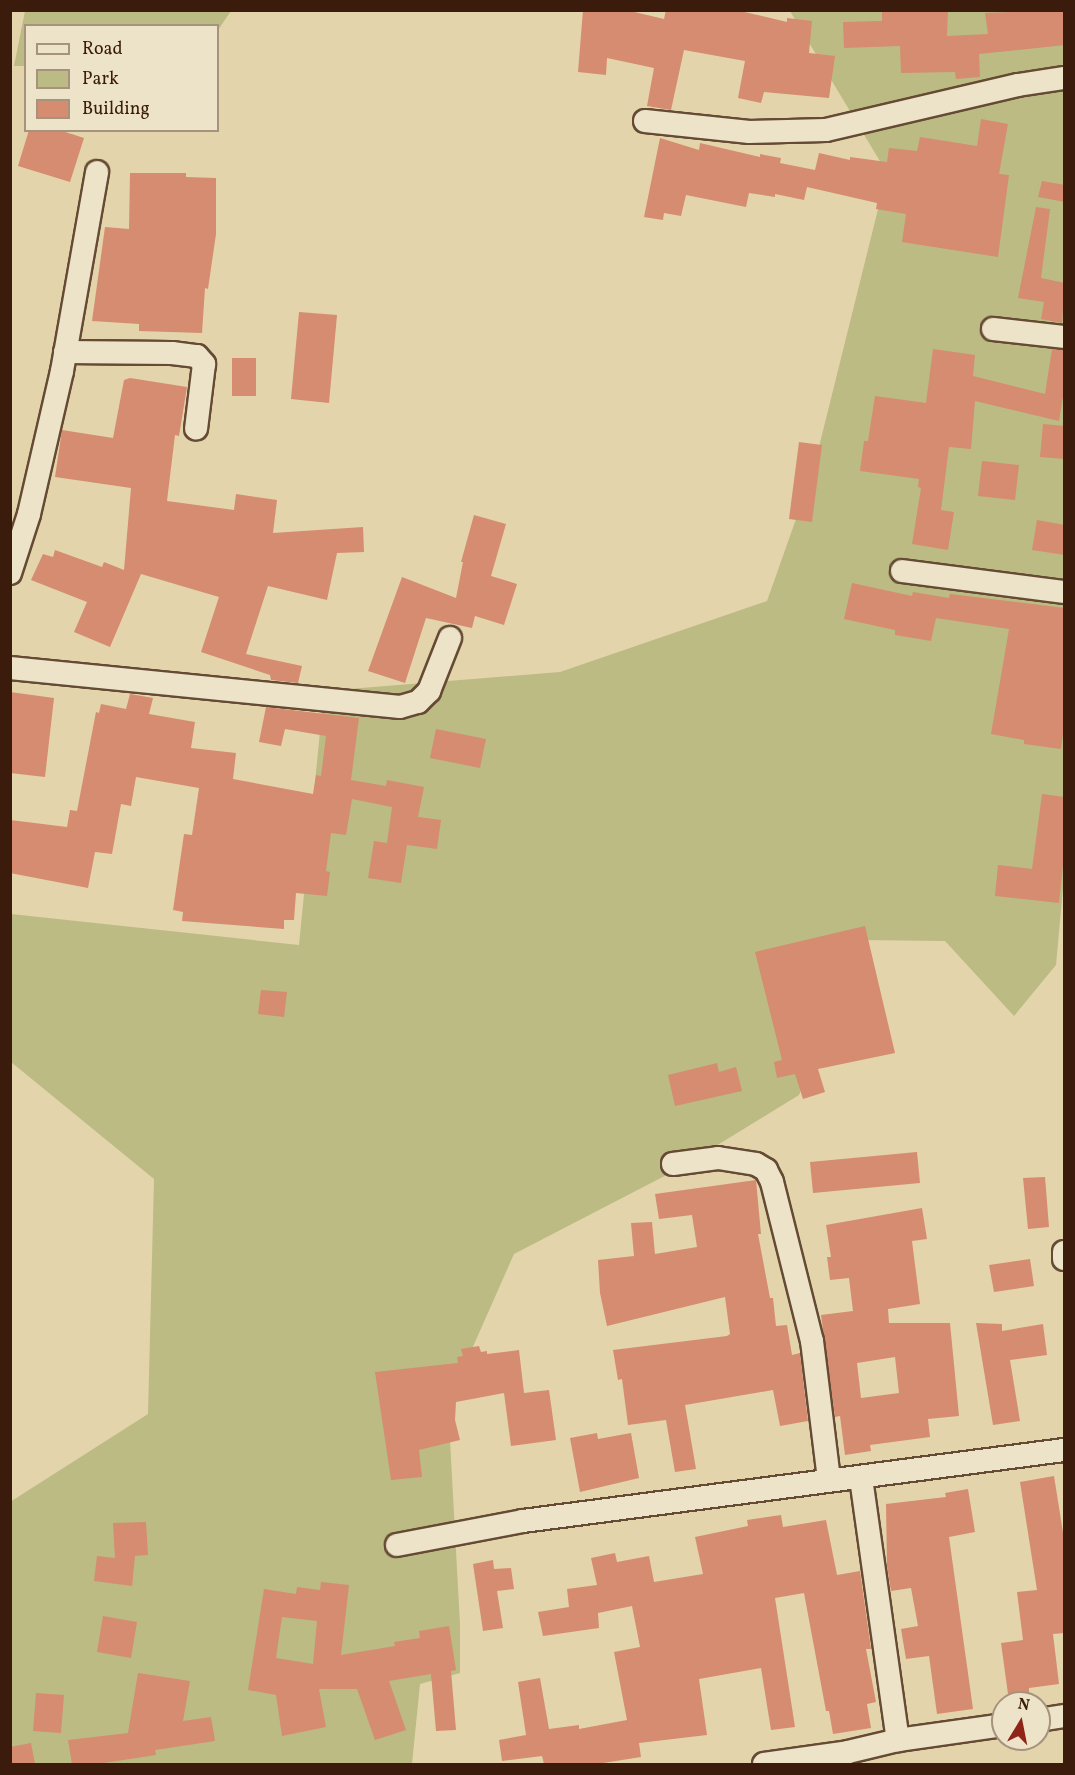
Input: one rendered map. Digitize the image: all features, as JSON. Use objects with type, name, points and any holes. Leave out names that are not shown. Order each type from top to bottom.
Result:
[{"type":"street","points":[[645,121],[749,132],[826,130],[1018,85],[1065,78]]},
{"type":"street","points":[[10,573],[29,514],[65,352],[97,172]]},
{"type":"street","points":[[993,328],[1065,337]]},
{"type":"street","points":[[65,352],[172,353],[197,356],[204,364],[196,429]]},
{"type":"street","points":[[902,570],[1065,592]]},
{"type":"street","points":[[10,668],[400,707],[418,702],[429,691],[450,638]]},
{"type":"street","points":[[673,1164],[717,1158],[756,1164],[766,1170],[772,1182],[812,1341],[830,1480]]},
{"type":"street","points":[[1065,1252],[1065,1260]]},
{"type":"street","points":[[396,1545],[524,1521],[1065,1450]]},
{"type":"street","points":[[861,1478],[898,1740]]},
{"type":"street","points":[[764,1764],[849,1758],[898,1740],[991,1727]]},
{"type":"green space","points":[[25,10],[231,11],[219,29],[219,24],[24,24],[24,66],[14,66]]},
{"type":"green space","points":[[790,11],[1064,11],[1064,877],[1056,965],[1014,1016],[945,941],[860,940],[799,1095],[680,1168],[514,1254],[448,1403],[460,1624],[460,1673],[420,1684],[412,1764],[11,1764],[10,1502],[148,1414],[154,1179],[11,1062],[11,914],[299,945],[324,691],[560,672],[767,601],[813,471],[887,173]]},
{"type":"building","points":[[583,10],[626,10],[664,19],[666,10],[736,10],[787,22],[787,18],[812,21],[809,53],[835,56],[829,98],[764,92],[761,103],[738,98],[745,61],[684,50],[671,110],[647,106],[654,68],[607,58],[606,75],[578,72]]},
{"type":"building","points":[[882,10],[948,10],[947,36],[988,34],[985,13],[1065,10],[1065,45],[979,54],[980,77],[956,79],[955,72],[901,73],[900,46],[844,48],[843,22],[882,21]]},
{"type":"building","points":[[981,119],[1008,124],[999,174],[1009,175],[998,257],[902,242],[906,214],[876,209],[877,203],[807,187],[804,200],[775,194],[775,197],[749,193],[746,207],[686,195],[681,216],[664,213],[663,220],[644,217],[660,138],[699,150],[700,143],[760,157],[760,154],[781,158],[780,163],[815,170],[819,153],[850,160],[850,157],[887,162],[889,148],[917,151],[920,137],[977,146]]},
{"type":"building","points":[[28,132],[65,132],[84,138],[70,182],[18,166]]},
{"type":"building","points":[[130,173],[186,173],[186,177],[216,178],[216,234],[208,289],[205,288],[202,333],[139,331],[139,324],[92,321],[105,227],[129,229]]},
{"type":"building","points":[[1042,181],[1065,185],[1065,202],[1038,197]]},
{"type":"building","points":[[1036,207],[1050,209],[1041,278],[1065,283],[1062,323],[1041,319],[1044,302],[1018,298]]},
{"type":"building","points":[[299,312],[337,315],[329,403],[291,399]]},
{"type":"building","points":[[933,349],[975,355],[973,376],[1045,394],[1052,349],[1065,350],[1065,384],[1059,421],[975,401],[971,449],[949,447],[941,510],[954,512],[948,550],[912,544],[921,488],[918,487],[919,479],[860,471],[864,441],[868,441],[875,396],[926,403]]},
{"type":"building","points":[[232,358],[256,358],[256,396],[232,396]]},
{"type":"building","points":[[130,378],[187,387],[179,436],[175,435],[167,501],[234,510],[236,494],[277,500],[273,533],[363,527],[364,552],[337,553],[327,600],[268,586],[246,654],[302,666],[298,683],[271,680],[270,675],[201,652],[219,597],[141,574],[110,647],[74,632],[87,602],[31,580],[43,554],[53,557],[55,550],[102,567],[104,562],[124,570],[131,488],[55,477],[62,430],[113,438],[124,380]]},
{"type":"building","points":[[1043,424],[1065,426],[1065,459],[1040,457]]},
{"type":"building","points":[[799,442],[822,445],[812,522],[789,519]]},
{"type":"building","points":[[982,461],[1019,465],[1015,500],[978,496]]},
{"type":"building","points":[[474,515],[506,524],[491,576],[517,584],[504,625],[475,616],[472,628],[426,618],[405,683],[368,671],[402,577],[456,598],[463,562],[461,562]]},
{"type":"building","points":[[1037,520],[1065,525],[1065,555],[1032,550]]},
{"type":"building","points":[[852,583],[912,596],[913,592],[949,598],[950,594],[1065,608],[1065,719],[1061,749],[1024,744],[1024,740],[991,734],[1009,629],[936,618],[931,641],[895,635],[895,630],[844,619]]},
{"type":"building","points":[[10,692],[54,698],[45,777],[10,773]]},
{"type":"building","points":[[130,694],[153,698],[149,714],[195,722],[191,748],[236,753],[233,779],[313,794],[316,775],[321,776],[326,736],[285,729],[281,746],[259,742],[266,707],[359,718],[351,780],[386,786],[387,780],[424,787],[418,817],[441,820],[437,849],[407,845],[401,883],[368,878],[374,841],[387,843],[392,807],[352,799],[346,835],[331,833],[326,871],[330,872],[327,896],[296,893],[294,920],[284,920],[284,929],[182,921],[183,912],[173,910],[184,834],[192,835],[199,788],[136,777],[131,806],[121,804],[112,854],[95,852],[88,888],[10,873],[10,820],[67,827],[70,810],[77,811],[96,712],[99,713],[101,704],[126,709]]},
{"type":"building","points":[[436,729],[486,739],[480,768],[430,758]]},
{"type":"building","points":[[1042,794],[1065,797],[1065,845],[1059,903],[995,896],[998,865],[1032,869]]},
{"type":"building","points":[[865,926],[895,1053],[818,1069],[825,1092],[803,1099],[795,1074],[777,1078],[774,1062],[782,1060],[755,952]]},
{"type":"building","points":[[261,990],[287,992],[284,1017],[258,1014]]},
{"type":"building","points":[[717,1063],[719,1072],[736,1067],[742,1091],[675,1106],[668,1075]]},
{"type":"building","points":[[917,1152],[920,1183],[813,1193],[810,1162]]},
{"type":"building","points":[[1045,1177],[1049,1227],[1028,1229],[1023,1178]]},
{"type":"building","points":[[756,1180],[761,1234],[758,1234],[770,1298],[773,1298],[776,1326],[787,1325],[792,1355],[800,1353],[808,1421],[780,1426],[773,1390],[685,1405],[696,1469],[675,1472],[666,1420],[628,1425],[622,1379],[618,1380],[613,1350],[727,1336],[730,1334],[725,1297],[607,1326],[600,1293],[598,1260],[634,1256],[631,1223],[652,1222],[655,1254],[697,1247],[692,1215],[659,1219],[655,1194]]},
{"type":"building","points":[[922,1208],[927,1239],[912,1241],[920,1304],[888,1309],[889,1323],[950,1323],[959,1416],[928,1419],[930,1437],[870,1445],[871,1451],[845,1455],[840,1416],[835,1417],[821,1315],[853,1311],[849,1278],[830,1280],[827,1257],[831,1257],[826,1225]],"holes":[[[895,1357],[899,1393],[861,1398],[857,1363]]]},
{"type":"building","points":[[1030,1259],[1034,1286],[994,1292],[989,1265]]},
{"type":"building","points":[[976,1323],[1002,1324],[1002,1331],[1043,1324],[1047,1355],[1010,1360],[1020,1421],[993,1425]]},
{"type":"building","points":[[479,1346],[481,1352],[487,1351],[487,1354],[519,1350],[524,1393],[549,1390],[556,1440],[511,1446],[504,1393],[456,1402],[455,1420],[460,1440],[419,1450],[422,1477],[391,1480],[375,1372],[458,1363],[457,1357],[463,1356],[461,1349]]},
{"type":"building","points":[[597,1433],[598,1439],[631,1433],[639,1478],[580,1492],[570,1438]]},
{"type":"building","points":[[1054,1476],[1065,1545],[1065,1633],[1053,1634],[1059,1684],[1029,1688],[1029,1691],[1008,1691],[1001,1643],[1023,1640],[1017,1592],[1037,1590],[1020,1482]]},
{"type":"building","points":[[968,1489],[975,1532],[949,1537],[973,1709],[937,1714],[929,1656],[906,1659],[901,1629],[918,1626],[911,1588],[891,1591],[887,1566],[886,1504],[946,1497],[945,1493]]},
{"type":"building","points":[[781,1515],[783,1527],[826,1520],[837,1575],[860,1571],[871,1649],[866,1649],[876,1702],[867,1704],[871,1728],[833,1734],[829,1711],[826,1711],[804,1593],[775,1598],[795,1727],[771,1730],[761,1668],[699,1679],[707,1735],[639,1743],[641,1757],[597,1764],[544,1764],[542,1756],[502,1761],[499,1740],[526,1735],[518,1682],[540,1678],[549,1729],[579,1725],[579,1729],[627,1720],[614,1652],[640,1647],[632,1606],[598,1613],[599,1628],[543,1636],[538,1612],[569,1607],[567,1589],[597,1585],[591,1558],[615,1553],[617,1562],[649,1556],[654,1582],[703,1574],[695,1537],[748,1526],[747,1520]]},
{"type":"building","points":[[146,1522],[148,1555],[135,1556],[132,1586],[94,1581],[97,1556],[115,1558],[113,1523]]},
{"type":"building","points":[[493,1560],[494,1569],[511,1568],[514,1589],[497,1591],[503,1628],[483,1631],[473,1564]]},
{"type":"building","points":[[321,1582],[349,1585],[341,1655],[395,1646],[394,1642],[420,1638],[419,1631],[449,1626],[456,1670],[451,1671],[456,1730],[436,1731],[431,1674],[389,1681],[406,1730],[375,1740],[357,1689],[319,1689],[326,1727],[282,1736],[276,1695],[248,1690],[264,1589],[296,1594],[297,1587],[320,1590]],"holes":[[[282,1617],[317,1621],[313,1664],[276,1658]]]},
{"type":"building","points":[[103,1616],[137,1622],[131,1658],[97,1652]]},
{"type":"building","points":[[138,1673],[190,1681],[183,1721],[211,1717],[215,1741],[155,1750],[156,1755],[97,1764],[72,1764],[68,1740],[128,1733]]},
{"type":"building","points":[[36,1693],[64,1695],[61,1733],[33,1731]]},
{"type":"building","points":[[31,1743],[35,1764],[10,1764],[10,1747]]}]
